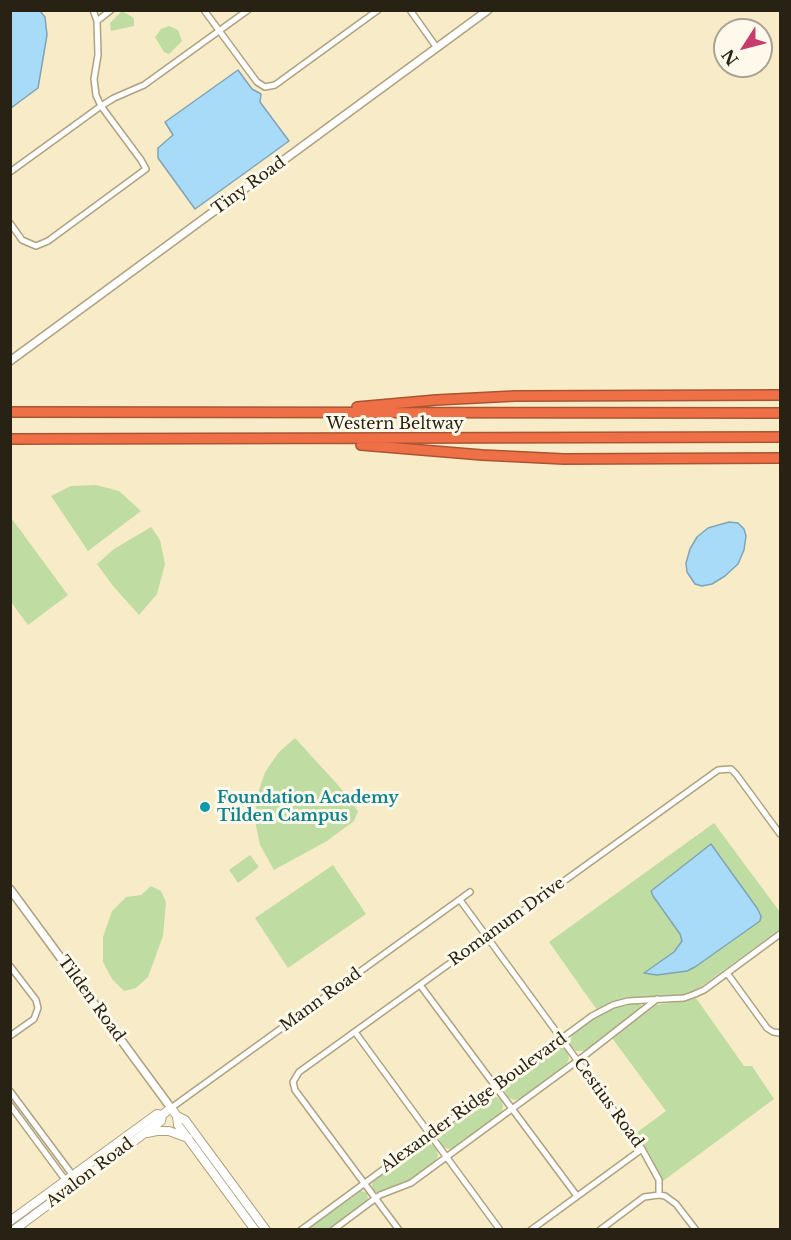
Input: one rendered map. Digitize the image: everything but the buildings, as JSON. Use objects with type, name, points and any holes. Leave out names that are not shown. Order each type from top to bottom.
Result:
[{"type":"highway","points":[[295,412],[515,396],[780,395]]},
{"type":"highway","name":"Western Beltway","points":[[10,412],[780,412]]},
{"type":"highway","name":"Western Beltway","points":[[10,439],[780,437]]},
{"type":"highway","points":[[304,440],[540,458],[780,458]]},
{"type":"main road","name":"Avalon Road","points":[[14,1230],[141,1136],[161,1120],[162,1115],[171,1108]]},
{"type":"main road","points":[[171,1108],[177,1116],[185,1120],[266,1230]]},
{"type":"main road","name":"Avalon Road","points":[[10,1221],[157,1114],[162,1115]]},
{"type":"main road","points":[[177,1116],[178,1125],[255,1230]]},
{"type":"main road","points":[[141,1136],[152,1131],[163,1130],[188,1138]]},
{"type":"street","points":[[10,223],[22,240],[36,246],[48,241],[146,169],[101,106],[96,95],[94,80],[98,55],[97,21],[93,10]]},
{"type":"street","points":[[97,21],[111,10]]},
{"type":"street","points":[[204,10],[257,82],[265,87],[275,85],[378,10]]},
{"type":"street","points":[[10,172],[101,106],[144,85],[248,10]]},
{"type":"street","points":[[410,10],[437,48]]},
{"type":"street","name":"Tiny Road","points":[[10,362],[488,10]]},
{"type":"street","name":"Romanum Drive","points":[[365,1183],[295,1090],[293,1082],[299,1072],[718,770],[731,769],[736,774],[780,834]]},
{"type":"street","name":"Tilden Road","points":[[10,889],[171,1108]]},
{"type":"street","name":"Mann Road","points":[[171,1108],[470,892]]},
{"type":"street","name":"Cestius Road","points":[[460,900],[642,1149],[659,1180],[659,1194]]},
{"type":"street","name":"Alexander Ridge Boulevard","points":[[302,1230],[592,1016],[613,1005],[628,1001],[684,998],[695,994],[780,934]]},
{"type":"street","points":[[10,966],[36,1000],[38,1008],[34,1019],[10,1036]]},
{"type":"street","points":[[727,973],[767,1028],[780,1033]]},
{"type":"street","points":[[420,985],[577,1196]]},
{"type":"street","name":"Alexander Ridge Boulevard","points":[[333,1230],[376,1198],[411,1183],[657,999]]},
{"type":"street","points":[[355,1032],[500,1230]]},
{"type":"street","points":[[12,1094],[45,1137],[74,1185]]},
{"type":"street","points":[[10,1105],[69,1177]]},
{"type":"street","points":[[38,1142],[45,1137]]},
{"type":"street","points":[[531,1230],[642,1149]]},
{"type":"street","points":[[365,1183],[399,1230]]},
{"type":"street","points":[[600,1230],[644,1197],[659,1194],[676,1204],[696,1230]]},
{"type":"green space","points":[[122,11],[134,18],[134,26],[111,31],[110,23]]},
{"type":"green space","points":[[169,26],[178,30],[182,41],[169,54],[164,52],[155,37],[161,29]]},
{"type":"green space","points":[[96,485],[119,491],[141,511],[88,551],[51,496],[71,486]]},
{"type":"green space","points":[[12,519],[68,595],[28,625],[11,602]]},
{"type":"green space","points":[[151,527],[160,540],[165,564],[157,594],[139,615],[97,564],[114,549]]},
{"type":"green space","points":[[295,738],[338,785],[358,811],[354,821],[327,841],[274,870],[260,845],[255,821],[257,796],[265,772],[279,752]]},
{"type":"green space","points":[[714,823],[780,912],[780,929],[695,991],[682,995],[624,999],[597,1010],[549,942]]},
{"type":"green space","points":[[250,855],[259,867],[238,883],[229,870]]},
{"type":"green space","points":[[333,865],[366,914],[288,968],[255,918]]},
{"type":"green space","points":[[151,886],[161,891],[166,902],[163,936],[148,977],[136,988],[124,991],[112,979],[103,962],[103,937],[112,911],[126,897],[141,895]]},
{"type":"green space","points":[[696,998],[744,1066],[752,1066],[774,1099],[663,1181],[636,1133],[666,1111],[612,1038],[656,1005]]},
{"type":"green space","points":[[636,1003],[641,1005],[639,1012],[586,1051],[576,1051],[570,1045],[572,1034],[600,1014]]},
{"type":"green space","points":[[557,1047],[564,1048],[568,1054],[569,1059],[566,1065],[520,1099],[514,1100],[508,1097],[504,1089],[507,1083]]},
{"type":"green space","points":[[491,1095],[502,1102],[501,1113],[454,1148],[448,1149],[442,1146],[438,1137],[442,1129]]},
{"type":"green space","points":[[426,1143],[433,1145],[437,1150],[438,1156],[435,1162],[402,1185],[378,1193],[373,1190],[374,1180]]},
{"type":"green space","points":[[358,1191],[367,1193],[366,1202],[329,1229],[307,1230]]},
{"type":"water","points":[[11,10],[40,11],[45,17],[47,35],[38,88],[11,108]]},
{"type":"water","points":[[238,70],[252,89],[261,94],[260,102],[289,141],[195,209],[158,158],[158,148],[173,135],[165,122]]},
{"type":"water","points":[[729,522],[738,523],[744,529],[746,536],[744,550],[738,564],[712,584],[702,586],[695,584],[687,572],[686,563],[690,549],[697,537],[708,528]]},
{"type":"water","points":[[711,844],[757,908],[761,916],[760,921],[687,971],[657,975],[644,973],[674,952],[682,941],[680,934],[651,891]]},
{"type":"place","name":"Foundation Academy Tilden Campus","points":[[205,807]]}]
